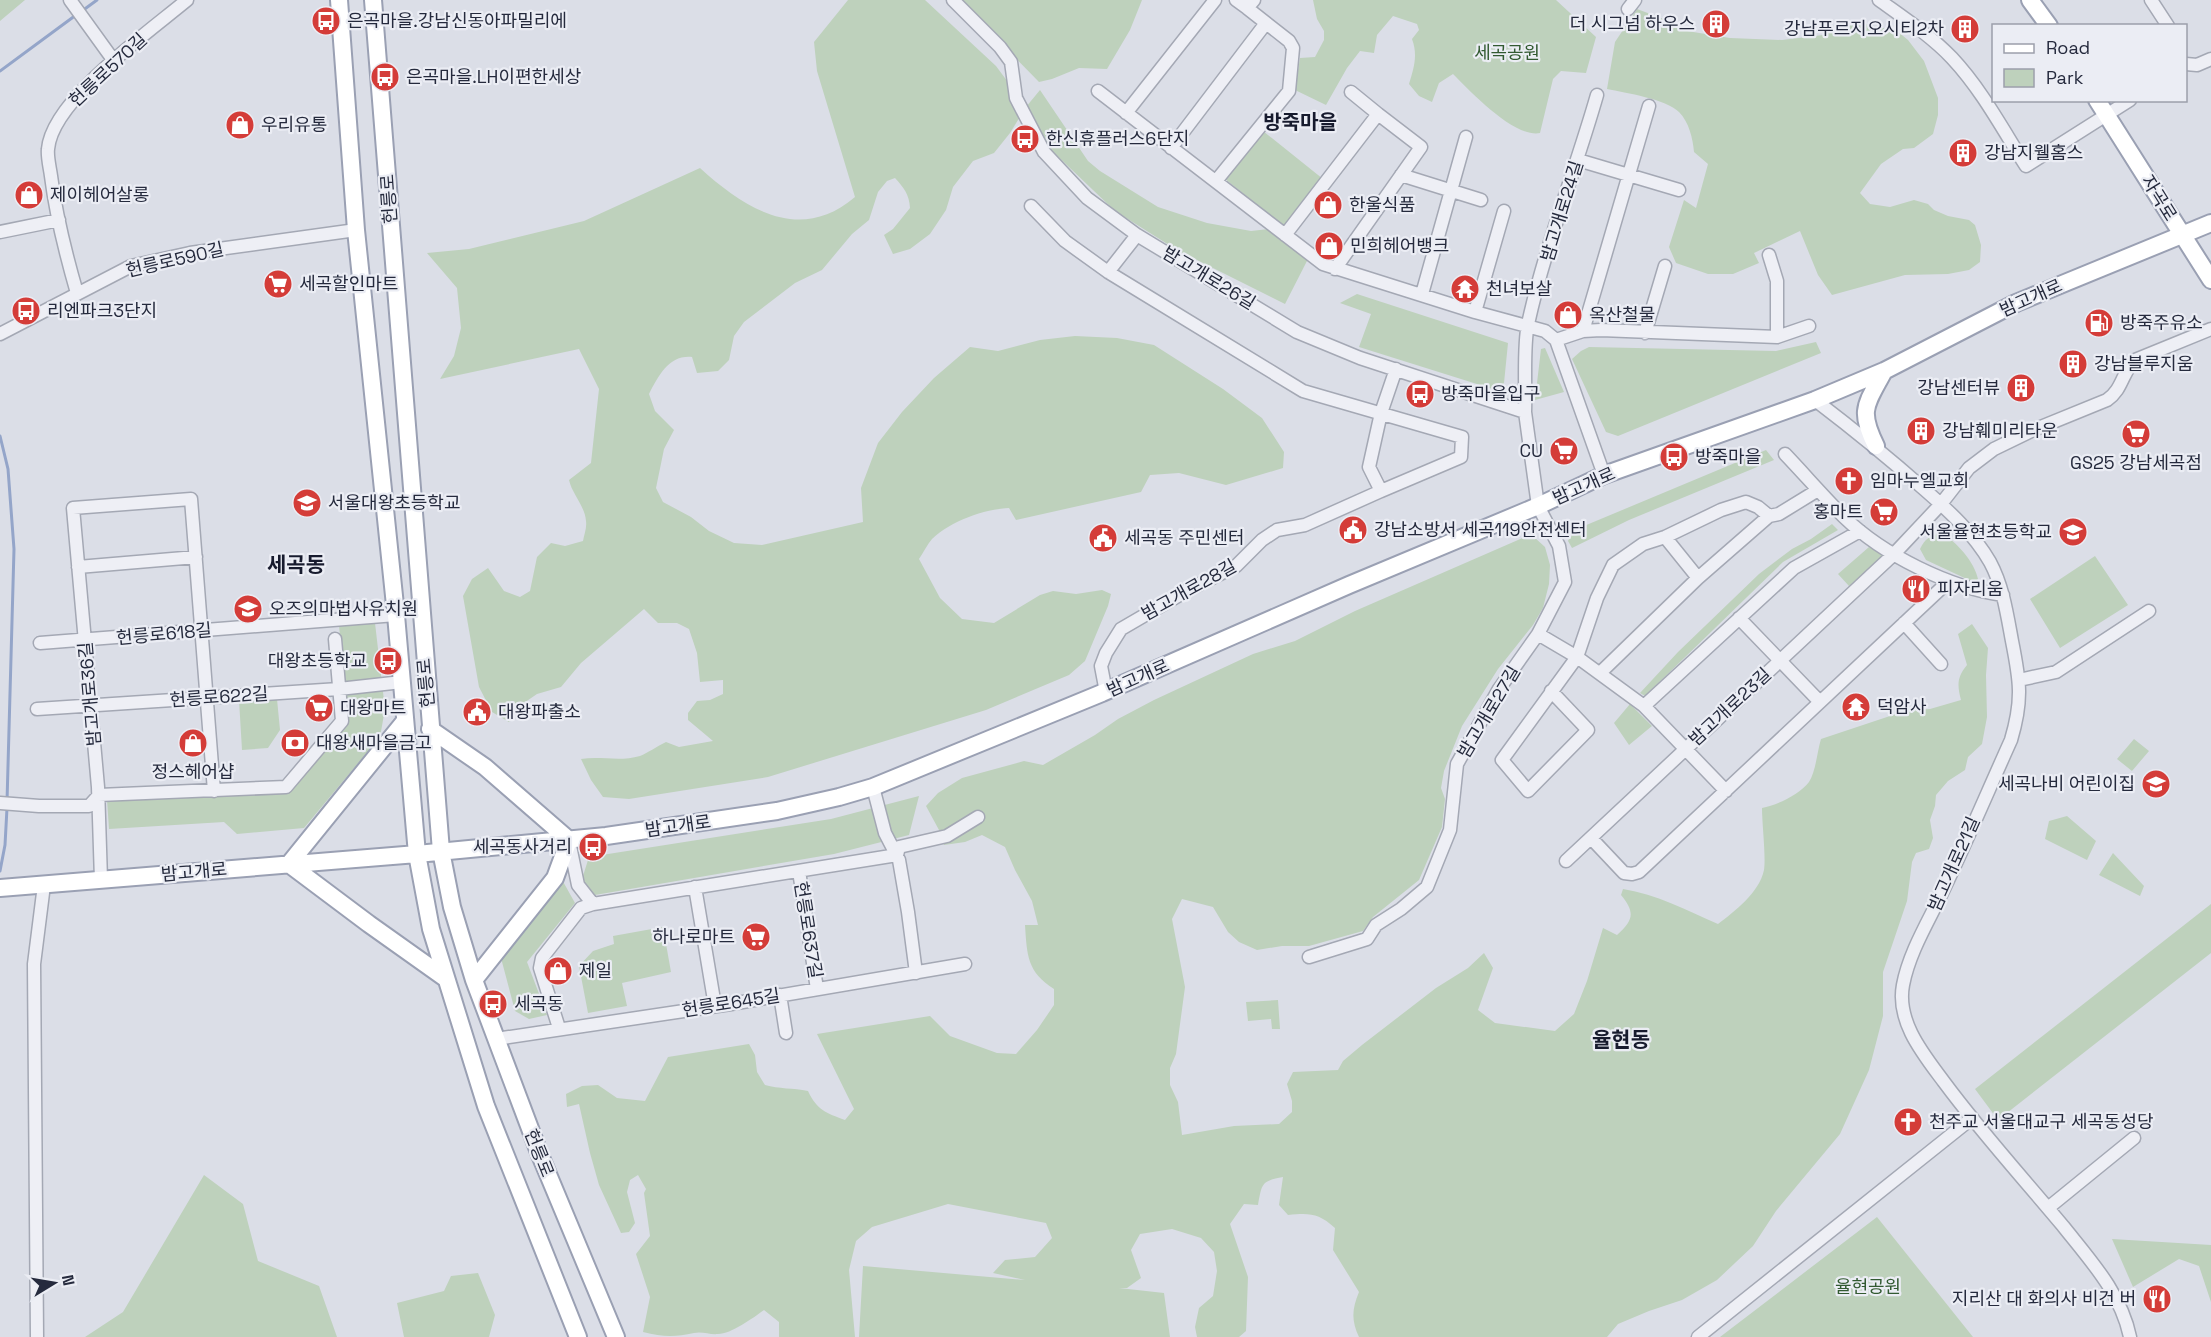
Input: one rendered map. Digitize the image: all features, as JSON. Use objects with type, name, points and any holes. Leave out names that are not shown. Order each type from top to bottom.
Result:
[{"type":"main road","name":"헌릉로","points":[[339,0],[356,230],[396,615],[417,854],[431,929],[486,1106],[578,1337]]},
{"type":"main road","name":"헌릉로","points":[[373,0],[441,851],[452,908],[474,980],[540,1155],[615,1337]]},
{"type":"main road","points":[[2030,0],[2048,24]]},
{"type":"main road","name":"자곡로","points":[[2098,102],[2211,280]]},
{"type":"main road","name":"밤고개로","points":[[0,888],[569,840],[777,811],[873,787],[1106,692],[1349,585],[1539,506],[1604,475],[1815,400],[1884,371],[2016,303],[2211,223]]},
{"type":"main road","points":[[1876,446],[1866,426],[1866,407],[1884,371]]},
{"type":"main road","points":[[404,722],[289,864],[445,978]]},
{"type":"main road","points":[[430,729],[485,767],[569,840],[555,878],[474,980]]},
{"type":"street","points":[[70,0],[114,61]]},
{"type":"street","name":"헌릉로570길","points":[[77,293],[58,220],[48,148],[57,120],[77,95],[187,0]]},
{"type":"street","name":"밤고개로26길","points":[[953,0],[1000,47],[1011,62],[1016,98],[1044,152],[1087,198],[1137,235],[1297,332],[1360,358],[1525,412]]},
{"type":"street","points":[[1126,112],[1215,0]]},
{"type":"street","points":[[1216,181],[1288,91],[1293,48],[1289,41],[1266,23],[1250,4],[1236,0]]},
{"type":"street","points":[[1879,0],[1912,23],[1952,58],[1982,97],[2026,166],[2127,102]]},
{"type":"street","points":[[2151,0],[2167,24]]},
{"type":"street","points":[[1171,148],[1266,23]]},
{"type":"street","points":[[2187,64],[2197,65],[2211,59]]},
{"type":"street","points":[[1098,91],[1312,257],[1335,269],[1545,331],[1556,340],[1604,475]]},
{"type":"street","points":[[1335,269],[1422,147],[1351,92]]},
{"type":"street","name":"밤고개로24길","points":[[1525,412],[1527,326],[1558,216],[1578,160],[1597,95]]},
{"type":"street","points":[[1583,331],[1649,106]]},
{"type":"street","points":[[1286,235],[1377,114]]},
{"type":"street","points":[[1422,294],[1466,137]]},
{"type":"street","points":[[1578,160],[1679,190]]},
{"type":"street","points":[[1401,175],[1481,200]]},
{"type":"street","points":[[1031,206],[1065,241],[1108,272],[1303,391],[1381,412],[1462,436],[1461,457],[1381,491],[1369,466],[1381,412],[1396,369]]},
{"type":"street","points":[[1475,312],[1504,210]]},
{"type":"street","points":[[0,232],[58,220]]},
{"type":"street","name":"헌릉로590길","points":[[3,333],[131,266],[190,253],[356,230]]},
{"type":"street","points":[[1108,272],[1137,235]]},
{"type":"street","points":[[1769,255],[1777,281],[1777,337]]},
{"type":"street","points":[[1645,333],[1665,266]]},
{"type":"street","points":[[1556,340],[1583,331],[1777,337],[1809,326]]},
{"type":"street","name":"밤고개로23길","points":[[1566,861],[1894,554],[1941,504],[1969,468],[1994,449],[2108,400],[2116,394],[2129,366],[2135,360],[2211,329]]},
{"type":"street","name":"밤고개로21길","points":[[1815,400],[1876,446],[1941,504],[1980,546],[1990,562],[2003,595],[2019,680],[2020,707],[2011,740],[1916,946],[1903,986],[1903,1007],[1907,1024],[1921,1051],[1971,1119],[2048,1208],[2107,1282],[2126,1318],[2130,1337]]},
{"type":"street","points":[[1525,412],[1539,506]]},
{"type":"street","points":[[1785,454],[1846,519],[1894,554],[1948,581],[1980,592],[2003,595]]},
{"type":"street","points":[[1600,673],[1698,578],[1768,516],[1779,513],[1818,490]]},
{"type":"street","name":"밤고개로28길","points":[[1106,692],[1101,666],[1120,629],[1188,590],[1236,566],[1262,540],[1277,530],[1305,525],[1381,491]]},
{"type":"street","name":"밤고개로36길","points":[[101,880],[99,795],[73,508],[191,499],[196,557]]},
{"type":"street","name":"밤고개로27길","points":[[1551,691],[1588,730],[1527,791],[1502,760],[1551,691],[1577,657],[1597,598],[1613,565],[1644,544],[1665,537],[1721,510],[1746,502],[1758,507],[1768,516]]},
{"type":"street","name":"밤고개로27길","points":[[1309,957],[1367,939],[1376,925],[1401,909],[1427,887],[1450,831],[1458,764],[1499,688],[1538,634],[1565,582],[1559,546],[1539,506]]},
{"type":"street","points":[[1644,706],[1794,568],[1860,531]]},
{"type":"street","points":[[1665,537],[1698,578]]},
{"type":"street","points":[[78,567],[196,557],[214,790]]},
{"type":"street","points":[[1591,838],[1624,873],[1639,872],[1948,581]]},
{"type":"street","points":[[2019,680],[2056,672],[2149,611]]},
{"type":"street","name":"헌릉로618길","points":[[40,643],[396,615]]},
{"type":"street","points":[[1739,618],[1820,702]]},
{"type":"street","points":[[1904,623],[1941,664]]},
{"type":"street","points":[[1538,634],[1577,657],[1644,706],[1726,791]]},
{"type":"street","points":[[0,803],[90,806],[99,795],[286,787],[342,721],[335,639]]},
{"type":"street","name":"헌릉로622길","points":[[37,709],[339,689],[402,682]]},
{"type":"street","points":[[873,787],[885,833],[897,855],[916,973]]},
{"type":"street","name":"헌릉로637길","points":[[593,904],[897,855],[899,847],[947,836],[978,817]]},
{"type":"street","points":[[559,1028],[540,968],[542,958],[581,908],[593,904],[578,885],[569,840]]},
{"type":"street","name":"헌릉로637길","points":[[799,871],[817,989]]},
{"type":"street","points":[[37,1337],[34,964],[40,886]]},
{"type":"street","points":[[695,887],[715,1006]]},
{"type":"street","name":"헌릉로645길","points":[[496,1039],[715,1006],[965,964]]},
{"type":"street","points":[[780,995],[786,1033]]},
{"type":"street","points":[[1698,1337],[1971,1119]]},
{"type":"street","points":[[2048,1208],[2134,1138]]},
{"type":"green space","points":[[0,0],[25,0],[0,21]]},
{"type":"green space","points":[[848,0],[925,0],[996,66],[1016,93],[1021,115],[994,153],[973,161],[953,187],[946,210],[930,234],[910,249],[893,254],[884,235],[893,229],[910,208],[906,192],[895,178],[887,181],[878,192],[869,220],[852,234],[822,270],[795,283],[744,322],[734,336],[729,360],[718,371],[697,373],[692,357],[677,359],[666,368],[649,394],[655,411],[674,430],[664,449],[656,488],[663,502],[691,517],[709,531],[734,543],[762,545],[863,522],[861,488],[878,443],[902,412],[934,378],[970,347],[998,351],[1040,340],[1075,336],[1117,338],[1154,345],[1223,389],[1262,418],[1284,452],[1283,468],[1226,485],[1179,473],[1150,475],[1141,492],[1016,520],[1009,508],[999,509],[958,522],[932,539],[919,559],[940,598],[962,619],[994,623],[1040,595],[1053,591],[1076,594],[1102,590],[1111,594],[1085,661],[1069,675],[986,710],[768,777],[629,799],[603,797],[591,780],[581,759],[633,758],[666,742],[679,747],[713,741],[688,720],[688,713],[697,701],[710,700],[723,694],[723,680],[700,682],[697,653],[689,629],[677,623],[658,623],[644,609],[581,663],[561,687],[537,694],[515,709],[509,722],[492,712],[479,687],[463,596],[472,579],[488,568],[504,591],[520,597],[530,591],[537,557],[551,543],[565,546],[583,541],[585,516],[569,480],[591,463],[599,389],[579,349],[440,379],[454,356],[461,328],[457,288],[427,253],[469,249],[584,221],[700,168],[735,196],[754,208],[774,216],[794,219],[814,218],[834,211],[855,197],[817,71],[814,42]]},
{"type":"green space","points":[[959,0],[1142,0],[1130,30],[1107,69],[1079,68],[1039,82]]},
{"type":"green space","name":"세곡공원","points":[[1313,0],[1556,0],[1596,37],[1586,73],[1561,71],[1553,79],[1540,133],[1530,133],[1494,112],[1453,74],[1439,83],[1432,102],[1419,96],[1409,84],[1415,56],[1412,39],[1419,30],[1417,24],[1393,16],[1377,35],[1374,53],[1360,51],[1347,68],[1326,105],[1295,90],[1300,58],[1315,57],[1324,40],[1324,31],[1317,19]]},
{"type":"green space","points":[[1637,9],[1661,18],[1681,30],[1730,38],[1782,40],[1823,35],[1838,27],[1865,24],[1897,31],[1908,40],[1924,61],[1938,98],[1938,115],[1933,134],[1914,148],[1903,149],[1881,164],[1860,193],[1870,204],[1890,207],[1914,200],[1928,204],[1934,210],[1948,216],[1969,220],[1975,225],[1981,245],[1980,262],[1969,270],[1948,274],[1905,275],[1832,295],[1818,275],[1800,231],[1754,253],[1759,263],[1733,274],[1708,274],[1676,263],[1669,247],[1684,200],[1696,208],[1708,164],[1694,152],[1688,126],[1673,107],[1645,97],[1607,89],[1615,42]]},
{"type":"green space","points":[[1040,90],[1088,161],[1100,171],[1158,207],[1207,223],[1251,231],[1269,229],[1308,259],[1285,304],[1177,250],[1115,211],[1049,148],[1026,107]]},
{"type":"green space","points":[[1263,131],[1323,179],[1285,227],[1225,179]]},
{"type":"green space","points":[[1357,294],[1508,343],[1504,383],[1496,390],[1359,347],[1371,314],[1340,303]]},
{"type":"green space","points":[[1816,342],[1821,353],[1618,436],[1606,432],[1572,359],[1589,347],[1776,351]]},
{"type":"green space","points":[[1545,348],[1564,392],[1535,400],[1541,349]]},
{"type":"green space","points":[[1766,450],[1774,460],[1629,520],[1572,548],[1568,541],[1572,531]]},
{"type":"green space","points":[[1832,524],[1838,530],[1783,562],[1645,696],[1640,693],[1678,652],[1759,574],[1792,549]]},
{"type":"green space","points":[[1941,534],[1953,541],[1969,559],[1978,579],[1976,581],[1971,581],[1926,560],[1920,549],[1926,540]]},
{"type":"green space","points":[[1527,536],[1534,537],[1545,547],[1550,565],[1549,584],[1543,608],[1533,625],[1498,669],[1462,726],[1444,771],[1441,788],[1445,799],[1442,827],[1419,880],[1373,917],[1363,931],[1309,946],[1282,946],[1257,950],[1239,942],[1228,932],[1213,907],[1182,899],[1172,919],[1185,987],[1176,1054],[1170,1068],[1170,1085],[1178,1102],[1182,1135],[1234,1126],[1279,1124],[1292,1112],[1292,1101],[1287,1084],[1293,1072],[1338,1070],[1343,1061],[1362,1045],[1436,988],[1468,968],[1484,953],[1493,968],[1478,1010],[1495,1023],[1555,1031],[1574,1014],[1603,928],[1617,935],[1627,925],[1631,916],[1629,906],[1621,895],[1623,889],[1660,899],[1718,924],[1752,894],[1761,878],[1764,870],[1762,808],[1787,799],[1809,782],[1821,739],[1908,710],[1930,709],[1961,700],[1959,681],[1967,665],[1958,634],[1972,624],[1988,648],[1987,717],[1982,744],[1968,757],[1965,770],[1948,781],[1936,795],[1930,820],[1933,838],[1929,849],[1916,853],[1912,862],[1907,901],[1883,972],[1883,1016],[1869,1070],[1840,1134],[1776,1211],[1753,1246],[1717,1280],[1682,1300],[1618,1324],[1607,1337],[1359,1337],[1353,1314],[1359,1292],[1333,1250],[1335,1228],[1324,1219],[1313,1215],[1288,1215],[1279,1205],[1283,1177],[1266,1182],[1262,1188],[1258,1205],[1244,1204],[1230,1224],[1248,1277],[1246,1331],[1239,1337],[1197,1337],[1195,1327],[1199,1308],[1213,1296],[1217,1271],[1214,1252],[1201,1238],[1172,1229],[1140,1234],[1131,1250],[1141,1278],[1127,1288],[1119,1288],[1164,1293],[1170,1337],[859,1337],[863,1266],[1025,1280],[993,1273],[1005,1260],[1035,1257],[1052,1238],[1046,1223],[948,1204],[872,1227],[856,1241],[849,1270],[855,1337],[779,1337],[779,1322],[764,1310],[742,1325],[723,1333],[669,1336],[643,1332],[650,1297],[636,1254],[650,1236],[644,1193],[646,1189],[638,1175],[630,1180],[627,1192],[635,1223],[629,1232],[621,1233],[599,1185],[579,1104],[567,1107],[566,1094],[582,1086],[598,1085],[617,1098],[645,1101],[668,1057],[749,1044],[755,1055],[757,1072],[765,1085],[808,1091],[815,1103],[823,1110],[845,1120],[854,1109],[817,1034],[930,1016],[950,1036],[997,1053],[1016,1054],[1037,1030],[1054,1005],[1054,989],[1038,976],[1028,954],[1025,925],[1038,925],[1032,901],[1005,847],[982,835],[965,842],[944,845],[926,806],[938,793],[962,778],[1024,761],[1043,765],[1154,700],[1253,654],[1295,641],[1355,611]]},
{"type":"green space","points":[[1869,547],[1885,555],[1849,586],[1838,574]]},
{"type":"green space","points":[[2095,556],[2128,605],[2060,648],[2030,599]]},
{"type":"green space","points":[[375,623],[385,709],[380,737],[304,828],[237,834],[224,822],[109,829],[107,800],[287,793],[349,722],[339,626]]},
{"type":"green space","points":[[277,699],[280,730],[268,748],[242,750],[239,700]]},
{"type":"green space","points":[[1630,704],[1652,726],[1629,745],[1614,723]]},
{"type":"green space","points":[[2134,739],[2149,751],[2132,771],[2117,759]]},
{"type":"green space","points":[[919,796],[909,835],[834,854],[595,895],[582,879],[589,857],[831,819]]},
{"type":"green space","points":[[2067,816],[2096,841],[2087,860],[2045,839],[2049,821]]},
{"type":"green space","points":[[2113,853],[2144,886],[2140,896],[2099,875]]},
{"type":"green space","points":[[561,878],[575,903],[527,962],[547,1015],[529,1019],[515,1011],[501,958]]},
{"type":"green space","points":[[2211,904],[2211,953],[1998,1120],[1975,1089]]},
{"type":"green space","points":[[663,927],[671,972],[622,983],[627,1006],[588,1013],[579,966],[593,951],[614,944],[613,936]]},
{"type":"green space","points":[[1278,1000],[1280,1029],[1272,1029],[1271,1019],[1248,1021],[1246,1002]]},
{"type":"green space","points":[[204,1175],[243,1204],[258,1261],[319,1286],[337,1337],[85,1337],[123,1312]]},
{"type":"green space","name":"율현공원","points":[[1877,1217],[1973,1337],[1720,1337]]},
{"type":"green space","points":[[2112,1239],[2211,1245],[2211,1302],[2199,1266],[2179,1259],[2133,1287]]},
{"type":"green space","points":[[478,1273],[495,1315],[489,1337],[404,1337],[397,1303],[444,1291],[451,1276]]},
{"type":"waterway","points":[[82,11],[97,0]]},
{"type":"waterway","points":[[0,71],[76,15]]},
{"type":"waterway","points":[[0,436],[8,469],[14,549],[7,802]]},
{"type":"waterway","points":[[0,871],[5,845],[7,808]]},
{"type":"place","name":"은곡마을.강남신동아파밀리에","points":[[326,21]]},
{"type":"place","name":"더 시그넘 하우스","points":[[1716,24]]},
{"type":"place","name":"강남푸르지오시티2차","points":[[1965,29]]},
{"type":"place","name":"은곡마을.LH이편한세상","points":[[385,77]]},
{"type":"place","name":"우리유통","points":[[240,125]]},
{"type":"place","name":"한신휴플러스6단지","points":[[1025,139]]},
{"type":"place","name":"강남지웰홈스","points":[[1963,153]]},
{"type":"place","name":"제이헤어살롱","points":[[29,195]]},
{"type":"place","name":"한울식품","points":[[1328,205]]},
{"type":"place","name":"민희헤어뱅크","points":[[1329,246]]},
{"type":"place","name":"세곡할인마트","points":[[278,284]]},
{"type":"place","name":"천녀보살","points":[[1465,289]]},
{"type":"place","name":"리엔파크3단지","points":[[26,311]]},
{"type":"place","name":"옥산철물","points":[[1568,315]]},
{"type":"place","name":"방죽주유소","points":[[2099,323]]},
{"type":"place","name":"강남블루지움","points":[[2073,364]]},
{"type":"place","name":"강남센터뷰","points":[[2021,388]]},
{"type":"place","name":"방죽마을입구","points":[[1420,394]]},
{"type":"place","name":"강남훼미리타운","points":[[1921,431]]},
{"type":"place","name":"GS25 강남세곡점","points":[[2136,434]]},
{"type":"place","name":"CU","points":[[1564,451]]},
{"type":"place","name":"방죽마을","points":[[1674,457]]},
{"type":"place","name":"임마누엘교회","points":[[1849,481]]},
{"type":"place","name":"서울대왕초등학교","points":[[307,503]]},
{"type":"place","name":"홍마트","points":[[1884,512]]},
{"type":"place","name":"강남소방서 세곡119안전센터","points":[[1353,530]]},
{"type":"place","name":"서울율현초등학교","points":[[2073,532]]},
{"type":"place","name":"세곡동 주민센터","points":[[1103,538]]},
{"type":"place","name":"피자리움","points":[[1916,589]]},
{"type":"place","name":"오즈의마법사유치원","points":[[248,609]]},
{"type":"place","name":"대왕초등학교","points":[[388,661]]},
{"type":"place","name":"덕암사","points":[[1856,707]]},
{"type":"place","name":"대왕마트","points":[[319,708]]},
{"type":"place","name":"대왕파출소","points":[[477,712]]},
{"type":"place","name":"정스헤어샵","points":[[193,743]]},
{"type":"place","name":"대왕새마을금고","points":[[295,743]]},
{"type":"place","name":"세곡나비 어린이집","points":[[2156,784]]},
{"type":"place","name":"세곡동사거리","points":[[593,847]]},
{"type":"place","name":"하나로마트","points":[[756,937]]},
{"type":"place","name":"제일","points":[[558,971]]},
{"type":"place","name":"세곡동","points":[[493,1004]]},
{"type":"place","name":"천주교 서울대교구 세곡동성당","points":[[1908,1122]]},
{"type":"place","name":"지리산 대 화의사 비건 버","points":[[2157,1299]]},
{"type":"district","name":"방죽마을","points":[[1300,122]]},
{"type":"district","name":"세곡동","points":[[296,565]]},
{"type":"district","name":"율현동","points":[[1621,1040]]}]
